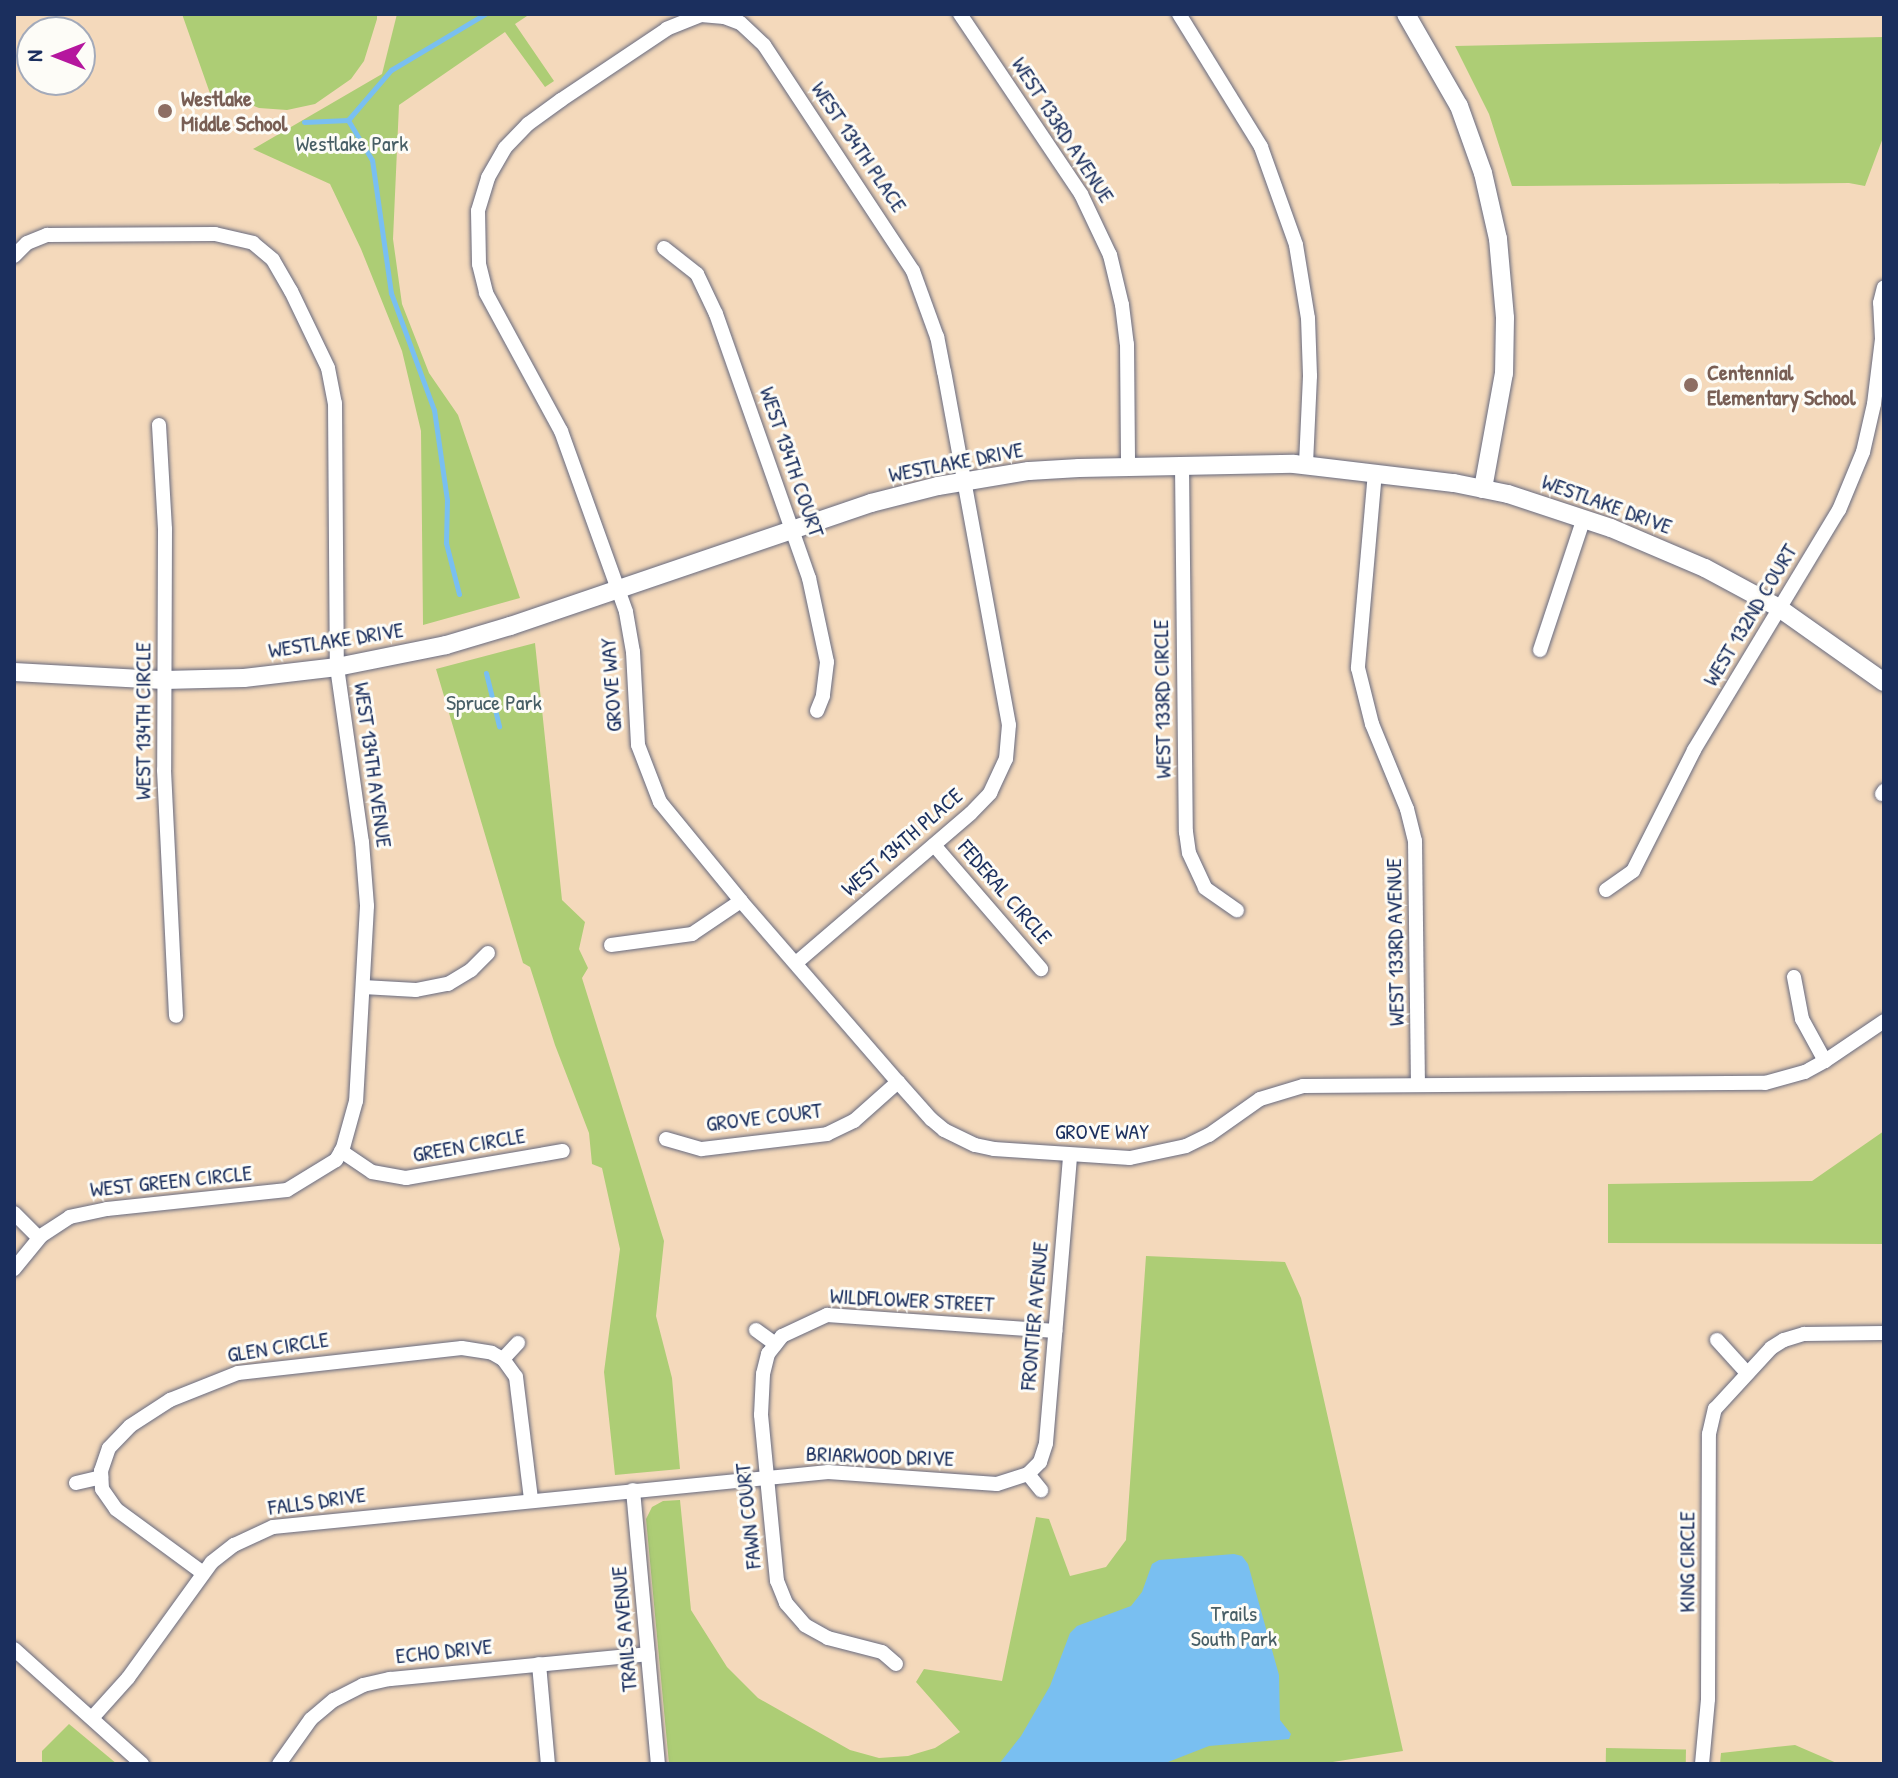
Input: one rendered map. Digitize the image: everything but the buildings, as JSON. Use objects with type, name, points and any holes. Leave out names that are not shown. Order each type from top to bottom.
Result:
[{"type":"street","name":"WEST 133RD AVENUE","points":[[960,14],[1081,194],[1110,255],[1120,293],[1127,344],[1128,467]]},
{"type":"street","points":[[1179,14],[1261,147],[1296,245],[1308,318],[1310,376],[1306,465]]},
{"type":"street","points":[[1406,14],[1459,106],[1483,173],[1498,239],[1505,318],[1504,373],[1483,489]]},
{"type":"street","name":"WEST 134TH PLACE","points":[[618,590],[561,431],[486,293],[479,264],[478,211],[488,178],[505,148],[528,124],[667,29],[691,17],[724,17],[747,28],[764,45],[907,261],[937,337],[1007,711],[1008,748],[1001,773],[990,793],[796,963]]},
{"type":"street","name":"WEST 134TH AVENUE","points":[[14,256],[27,243],[47,235],[215,234],[253,243],[273,260],[328,368],[335,403],[337,667],[365,869],[363,987],[356,1101],[341,1151]]},
{"type":"street","name":"WEST 134TH COURT","points":[[664,248],[691,268],[704,286],[732,353],[809,578],[827,662],[823,696],[817,711]]},
{"type":"street","points":[[1883,339],[1880,303],[1884,287]]},
{"type":"street","name":"WEST 132ND COURT","points":[[1606,890],[1633,871],[1694,750],[1839,510],[1863,452],[1874,404],[1883,339]]},
{"type":"street","name":"WEST 134TH CIRCLE","points":[[159,425],[165,529],[164,770],[176,1016]]},
{"type":"street","name":"WESTLAKE DRIVE","points":[[14,672],[164,680],[244,678],[337,667],[446,645],[871,503],[964,481],[1029,471],[1306,465],[1483,489],[1584,518],[1682,557],[1779,608],[1884,682]]},
{"type":"street","name":"WEST 133RD CIRCLE","points":[[1182,466],[1186,832],[1189,853],[1205,888],[1237,910]]},
{"type":"street","name":"WEST 133RD AVENUE","points":[[1375,472],[1361,604],[1358,668],[1372,724],[1407,809],[1415,841],[1418,1085]]},
{"type":"street","points":[[1540,650],[1584,518]]},
{"type":"street","name":"GROVE WAY","points":[[618,590],[630,630],[634,716],[646,772],[669,816],[898,1082],[931,1119],[955,1138],[994,1149],[1130,1158],[1173,1150],[1209,1135],[1260,1099],[1303,1086],[1749,1084],[1781,1079],[1825,1061],[1884,1021]]},
{"type":"street","name":"FEDERAL CIRCLE","points":[[934,845],[1041,969]]},
{"type":"street","points":[[611,945],[692,934],[741,901]]},
{"type":"street","points":[[363,987],[416,990],[448,984],[471,970],[488,953]]},
{"type":"street","points":[[1794,977],[1802,1019],[1825,1061]]},
{"type":"street","name":"GROVE COURT","points":[[666,1139],[702,1149],[827,1134],[854,1121],[898,1082]]},
{"type":"street","name":"GREEN CIRCLE","points":[[341,1151],[372,1172],[406,1178],[563,1151]]},
{"type":"street","name":"WEST GREEN CIRCLE","points":[[14,1269],[39,1238],[60,1222],[83,1213],[287,1190],[313,1177],[341,1151]]},
{"type":"street","name":"FRONTIER AVENUE","points":[[1028,1474],[1040,1462],[1046,1443],[1070,1156]]},
{"type":"street","points":[[14,1213],[39,1238]]},
{"type":"street","name":"WILDFLOWER STREET","points":[[775,1344],[801,1324],[835,1314],[1055,1331]]},
{"type":"street","points":[[756,1330],[775,1344]]},
{"type":"street","name":"KING CIRCLE","points":[[1702,1764],[1708,1699],[1709,1434],[1715,1409],[1771,1348],[1804,1334],[1884,1333]]},
{"type":"street","points":[[1717,1340],[1747,1373]]},
{"type":"street","points":[[518,1343],[503,1359],[516,1377],[531,1500]]},
{"type":"street","name":"FAWN COURT","points":[[775,1344],[766,1360],[761,1394],[774,1561],[786,1603],[795,1615],[819,1633],[882,1652],[896,1664]]},
{"type":"street","name":"GLEN CIRCLE","points":[[101,1477],[109,1448],[130,1426],[170,1400],[238,1373],[462,1348],[503,1359]]},
{"type":"street","name":"BRIARWOOD DRIVE","points":[[633,1490],[766,1477],[851,1473],[997,1484],[1028,1474]]},
{"type":"street","points":[[1028,1474],[1041,1490]]},
{"type":"street","points":[[76,1483],[101,1477],[107,1500],[116,1509],[203,1573]]},
{"type":"street","name":"FALLS DRIVE","points":[[92,1718],[128,1678],[203,1573],[234,1545],[273,1527],[633,1490]]},
{"type":"street","name":"TRAILS AVENUE","points":[[633,1490],[658,1764]]},
{"type":"street","points":[[14,1649],[142,1764]]},
{"type":"street","name":"ECHO DRIVE","points":[[279,1764],[311,1719],[334,1700],[363,1685],[390,1679],[648,1654]]},
{"type":"street","points":[[539,1664],[548,1764]]},
{"type":"green space","points":[[182,14],[377,14],[377,19],[364,61],[351,79],[315,104],[287,110],[259,108],[228,95],[212,99]]},
{"type":"green space","name":"Westlake Park","points":[[397,14],[530,14],[515,24],[554,81],[545,87],[505,32],[399,105],[393,239],[402,304],[429,373],[458,415],[520,598],[423,625],[421,431],[402,351],[361,249],[330,184],[253,149],[382,74]]},
{"type":"green space","points":[[1884,37],[1884,135],[1865,186],[1849,183],[1512,186],[1489,114],[1455,46]]},
{"type":"green space","name":"Spruce Park","points":[[535,643],[562,900],[585,922],[579,949],[588,968],[582,978],[664,1241],[656,1316],[672,1378],[680,1469],[615,1475],[604,1372],[620,1249],[602,1168],[592,1164],[589,1133],[555,1045],[530,967],[523,963],[436,669]]},
{"type":"green space","points":[[1884,1131],[1884,1244],[1608,1243],[1608,1184],[1812,1181]]},
{"type":"green space","name":"Trails South Park","points":[[1146,1256],[1285,1262],[1301,1298],[1403,1751],[1320,1764],[669,1764],[646,1519],[652,1507],[663,1501],[680,1500],[691,1610],[727,1667],[758,1698],[850,1750],[879,1758],[908,1756],[935,1748],[960,1732],[916,1682],[924,1669],[1002,1681],[1036,1517],[1049,1519],[1070,1576],[1106,1567],[1126,1540]]},
{"type":"green space","points":[[69,1724],[117,1764],[42,1764],[42,1751]]},
{"type":"green space","points":[[1795,1745],[1839,1764],[1720,1764],[1721,1753]]},
{"type":"green space","points":[[1606,1748],[1686,1749],[1686,1764],[1606,1764]]},
{"type":"water","points":[[1242,1556],[1248,1564],[1279,1675],[1280,1720],[1291,1734],[1289,1739],[1209,1746],[1163,1764],[999,1764],[1021,1736],[1050,1686],[1070,1633],[1077,1626],[1131,1606],[1142,1592],[1152,1564],[1159,1560]]},
{"type":"waterway","points":[[459,594],[446,543],[447,500],[434,410],[391,293],[372,160],[348,120],[391,70],[485,14]]},
{"type":"waterway","points":[[304,122],[348,120]]},
{"type":"waterway","points":[[486,673],[499,726]]},
{"type":"place","name":"Westlake Middle School","points":[[165,111]]},
{"type":"place","name":"Centennial Elementary School","points":[[1691,385]]}]
